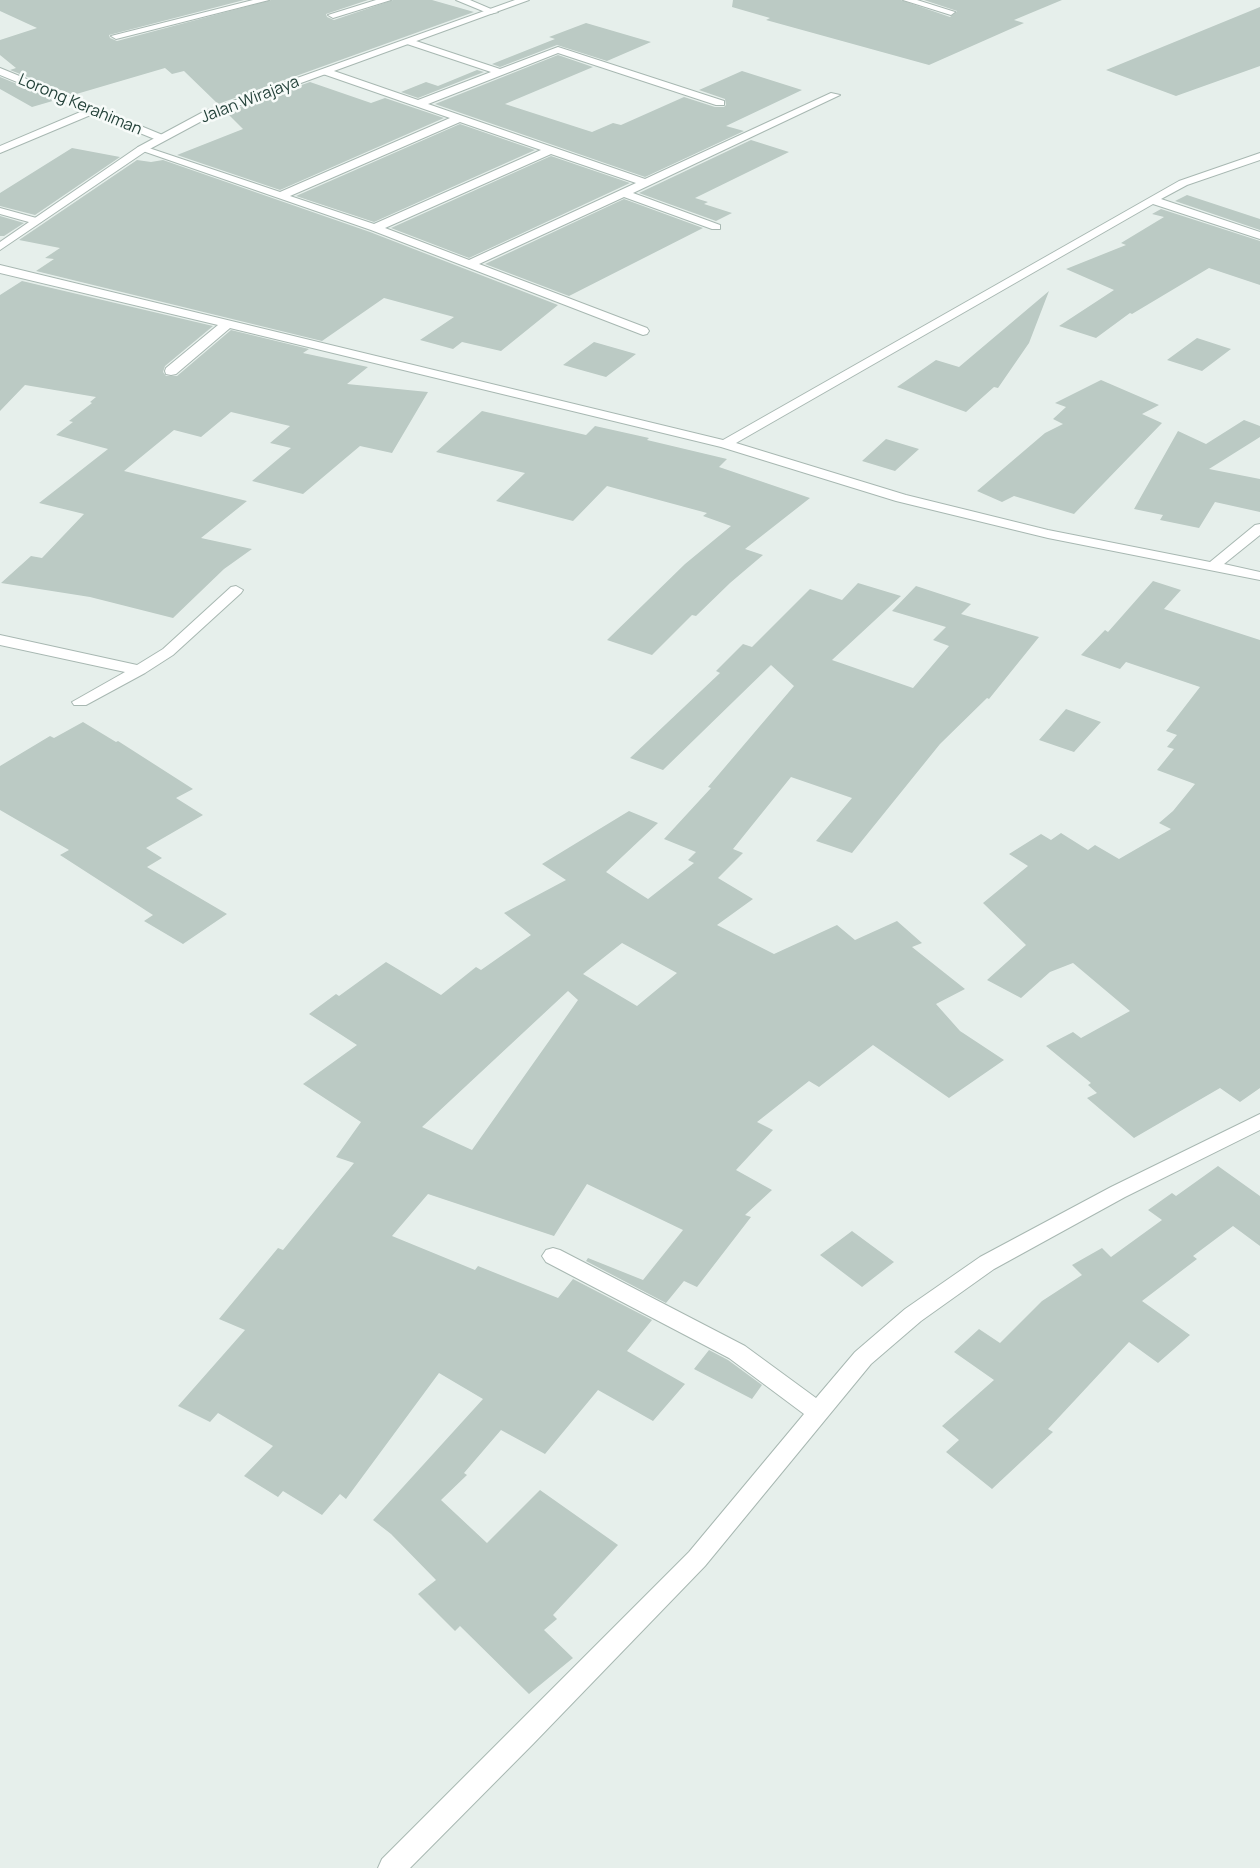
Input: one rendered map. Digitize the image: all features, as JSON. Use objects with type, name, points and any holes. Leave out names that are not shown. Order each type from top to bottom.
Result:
[{"type":"street","points":[[116,36],[264,0]]},
{"type":"street","points":[[333,15],[386,0]]},
{"type":"street","points":[[461,0],[493,12]]},
{"type":"street","name":"Jalan Wirajaya","points":[[0,247],[142,149],[209,114],[524,0]]},
{"type":"street","points":[[410,42],[500,72]]},
{"type":"street","points":[[420,103],[558,50],[720,103]]},
{"type":"street","name":"Lorong Kerahiman","points":[[0,71],[160,138]]},
{"type":"street","points":[[327,72],[646,183]]},
{"type":"street","points":[[470,264],[835,95]]},
{"type":"street","points":[[0,150],[93,110]]},
{"type":"street","points":[[282,195],[460,118]]},
{"type":"street","points":[[142,149],[375,228],[644,331]]},
{"type":"street","points":[[375,228],[550,150]]},
{"type":"street","points":[[725,444],[1183,183],[1260,156]]},
{"type":"street","points":[[623,193],[716,227]]},
{"type":"street","points":[[1152,200],[1260,236]]},
{"type":"street","points":[[0,211],[36,220]]},
{"type":"street","points":[[2,268],[725,444],[901,498],[1048,534],[1260,576]]},
{"type":"street","points":[[171,371],[227,324]]},
{"type":"street","points":[[1212,567],[1260,528]]},
{"type":"street","points":[[80,702],[140,670],[168,652],[236,590]]},
{"type":"street","points":[[0,640],[140,670]]},
{"type":"street","points":[[391,1868],[697,1559],[863,1358],[913,1315],[987,1263],[1119,1192],[1260,1121]]},
{"type":"street","points":[[553,1256],[737,1352],[818,1412]]},
{"type":"lane","points":[[907,0],[951,12]]},
{"type":"building","points":[[0,0],[244,0],[109,35],[117,41],[271,0],[368,0],[326,14],[334,20],[393,0],[432,0],[474,12],[218,104],[184,71],[172,74],[165,68],[73,95],[10,70],[16,68],[0,55],[0,40],[37,28],[0,11]]},
{"type":"building","points":[[733,0],[901,0],[950,17],[957,11],[924,0],[1062,0],[1014,20],[1024,23],[929,65],[766,20],[770,18],[732,7]]},
{"type":"building","points":[[1260,7],[1260,66],[1176,96],[1106,70]]},
{"type":"building","points":[[586,23],[651,42],[607,61],[557,45],[500,67],[492,64],[555,39],[549,37]]},
{"type":"building","points":[[558,55],[593,67],[505,104],[592,132],[613,123],[621,125],[684,97],[715,107],[724,107],[725,99],[699,90],[742,71],[802,90],[726,126],[744,131],[645,177],[435,104]]},
{"type":"building","points":[[477,70],[484,72],[418,98],[401,92],[426,82],[438,86]]},
{"type":"building","points":[[0,77],[56,100],[32,107],[0,89]]},
{"type":"building","points":[[310,82],[371,103],[385,98],[444,118],[280,190],[177,155],[243,129],[226,112]]},
{"type":"building","points":[[460,124],[535,150],[374,222],[296,196]]},
{"type":"building","points":[[751,140],[789,152],[695,198],[708,202],[704,204],[732,213],[716,221],[639,193]]},
{"type":"building","points":[[72,148],[120,157],[35,215],[0,206],[0,193]]},
{"type":"building","points":[[551,156],[630,183],[469,258],[391,228]]},
{"type":"building","points":[[137,160],[151,162],[163,160],[370,232],[558,305],[501,351],[462,342],[453,349],[420,340],[454,317],[384,298],[322,341],[36,271],[54,259],[45,258],[60,248],[19,240]]},
{"type":"building","points":[[1187,195],[1260,219],[1260,230],[1175,201]]},
{"type":"building","points":[[624,199],[703,228],[569,296],[485,264]]},
{"type":"building","points":[[1161,209],[1260,241],[1260,285],[1209,268],[1132,314],[1130,313],[1096,338],[1059,326],[1114,290],[1066,269],[1126,245],[1121,243],[1164,217],[1152,214]]},
{"type":"building","points":[[0,216],[24,223],[4,236],[0,236]]},
{"type":"building","points":[[22,281],[213,326],[165,366],[163,372],[166,376],[177,376],[231,330],[309,349],[303,353],[368,367],[347,384],[428,392],[392,453],[360,446],[303,494],[252,481],[291,448],[270,443],[290,426],[231,412],[201,437],[174,430],[124,471],[247,501],[201,538],[252,549],[224,569],[173,618],[90,597],[1,583],[31,556],[42,558],[84,514],[39,503],[108,449],[56,435],[73,422],[69,421],[92,403],[90,402],[96,397],[25,385],[0,411],[0,295]]},
{"type":"building","points":[[1049,291],[1029,343],[998,388],[994,387],[966,412],[897,387],[936,360],[959,367]]},
{"type":"building","points":[[1197,338],[1231,349],[1202,371],[1167,360]]},
{"type":"building","points":[[594,342],[636,354],[606,377],[563,365]]},
{"type":"building","points":[[1101,380],[1159,405],[1142,414],[1162,423],[1074,514],[1014,496],[1002,502],[977,491],[1045,433],[1063,424],[1053,419],[1066,407],[1055,403]]},
{"type":"building","points":[[482,411],[586,435],[595,426],[649,438],[647,440],[727,459],[719,467],[810,498],[745,549],[763,555],[696,616],[692,615],[652,655],[607,640],[685,564],[731,526],[703,516],[707,513],[607,486],[573,521],[496,501],[525,473],[436,452]]},
{"type":"building","points":[[1244,420],[1260,426],[1260,437],[1209,469],[1260,479],[1260,512],[1215,502],[1199,528],[1160,520],[1163,515],[1134,509],[1178,431],[1206,444]]},
{"type":"building","points":[[886,439],[919,449],[895,471],[862,461]]},
{"type":"building","points":[[1153,581],[1181,590],[1164,609],[1260,640],[1260,1088],[1240,1102],[1220,1088],[1134,1138],[1087,1098],[1097,1093],[1088,1085],[1091,1083],[1046,1046],[1073,1032],[1081,1038],[1130,1011],[1073,963],[1050,972],[1021,998],[987,980],[1026,945],[983,903],[1028,866],[1009,854],[1041,834],[1051,840],[1061,833],[1088,850],[1095,845],[1119,859],[1171,829],[1159,823],[1173,811],[1195,784],[1157,770],[1174,749],[1167,747],[1177,735],[1166,731],[1200,687],[1126,662],[1120,669],[1081,655],[1105,630],[1108,632]]},
{"type":"building","points":[[858,583],[901,596],[832,660],[913,688],[949,646],[933,640],[946,627],[892,611],[916,586],[971,604],[961,614],[1039,637],[989,699],[987,698],[940,744],[852,853],[816,841],[852,798],[791,777],[733,849],[743,853],[718,878],[753,899],[717,925],[774,954],[837,925],[855,940],[897,921],[922,943],[912,947],[965,989],[936,1004],[960,1031],[1004,1060],[949,1098],[873,1045],[819,1087],[809,1081],[757,1122],[773,1130],[736,1170],[772,1190],[745,1215],[751,1217],[697,1287],[684,1281],[666,1303],[586,1261],[588,1258],[643,1280],[683,1230],[587,1184],[554,1236],[428,1194],[392,1236],[475,1270],[478,1266],[558,1298],[573,1279],[652,1320],[627,1351],[685,1384],[653,1421],[598,1390],[545,1454],[501,1430],[464,1473],[467,1475],[441,1500],[487,1543],[540,1490],[618,1545],[553,1615],[557,1619],[544,1630],[573,1658],[529,1694],[460,1626],[455,1631],[418,1594],[436,1580],[391,1534],[373,1520],[483,1399],[439,1373],[346,1499],[340,1494],[322,1515],[283,1491],[278,1497],[244,1476],[273,1446],[218,1413],[210,1422],[178,1406],[245,1330],[219,1319],[278,1248],[283,1250],[354,1163],[336,1157],[361,1122],[303,1084],[357,1045],[309,1014],[336,994],[339,996],[386,962],[441,995],[476,967],[481,970],[531,935],[504,913],[566,880],[542,864],[629,811],[658,823],[606,872],[648,899],[694,863],[688,860],[696,852],[664,839],[711,788],[708,787],[794,686],[771,665],[663,770],[630,758],[720,673],[716,671],[743,644],[752,647],[810,589],[842,600]],"holes":[[[622,943],[677,973],[637,1006],[583,974]],[[568,991],[578,1000],[472,1150],[422,1127]]]},
{"type":"building","points":[[1066,709],[1101,722],[1074,752],[1039,740]]},
{"type":"building","points":[[83,722],[116,742],[118,741],[193,789],[176,798],[203,815],[146,848],[162,858],[147,867],[227,914],[183,944],[144,921],[153,915],[60,855],[69,850],[0,810],[0,766],[50,736],[54,738]]},
{"type":"building","points":[[1218,1166],[1260,1196],[1260,1246],[1233,1226],[1193,1256],[1197,1259],[1142,1301],[1190,1335],[1158,1363],[1129,1342],[1048,1429],[1053,1432],[992,1489],[946,1452],[959,1440],[942,1426],[994,1380],[954,1352],[979,1329],[1000,1343],[1042,1301],[1082,1275],[1072,1265],[1102,1248],[1111,1257],[1162,1220],[1148,1210],[1172,1193],[1176,1196]]},
{"type":"building","points":[[852,1231],[894,1262],[862,1287],[820,1255]]},
{"type":"building","points":[[709,1350],[728,1360],[762,1385],[752,1399],[694,1369]]}]
